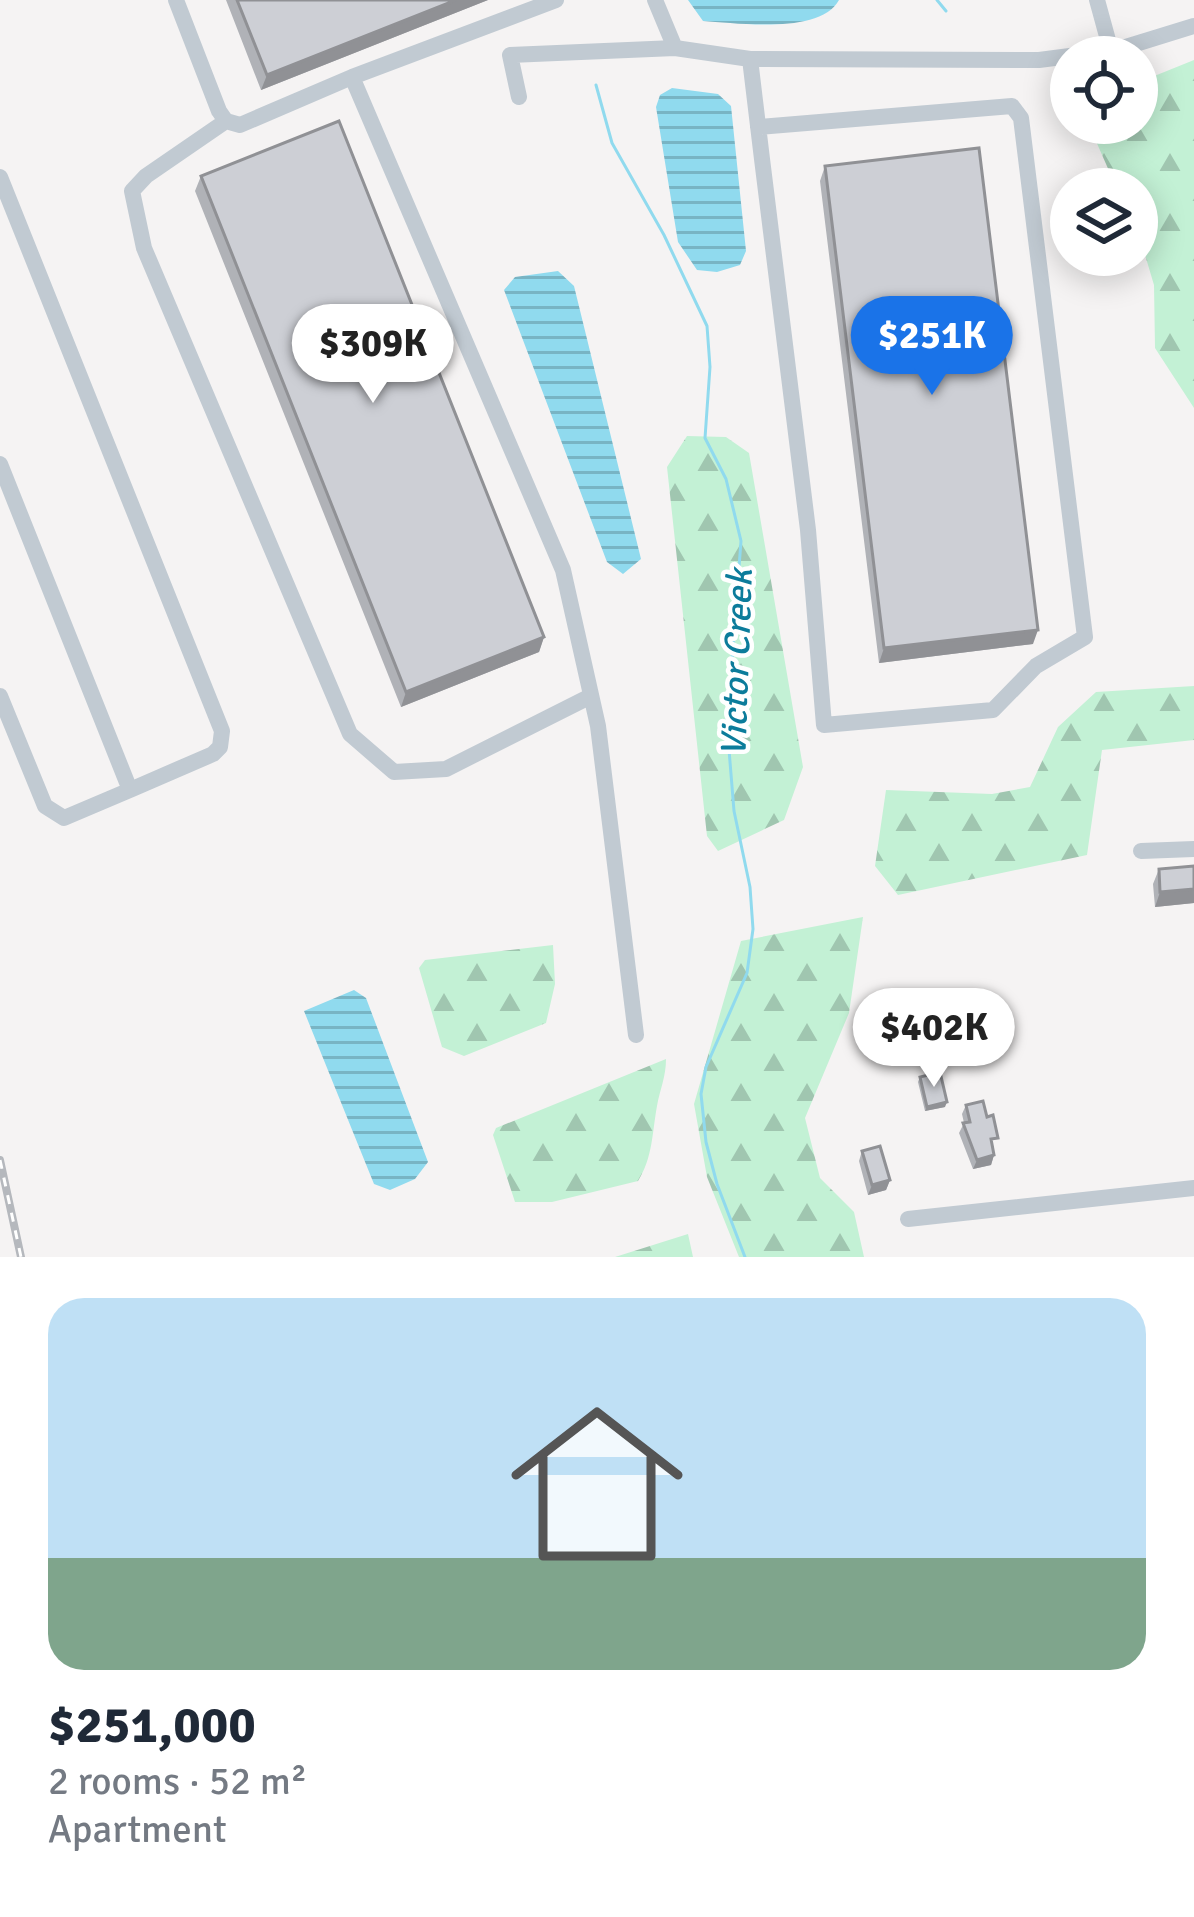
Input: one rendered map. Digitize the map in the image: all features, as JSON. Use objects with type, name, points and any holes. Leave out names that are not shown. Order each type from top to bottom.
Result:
[{"type":"street","points":[[176,0],[226,121]]},
{"type":"street","points":[[226,121],[240,125],[352,76],[556,0]]},
{"type":"street","points":[[655,0],[675,48]]},
{"type":"street","points":[[1097,0],[1107,36]]},
{"type":"street","points":[[1158,37],[1194,26]]},
{"type":"street","points":[[519,97],[510,56],[675,48],[750,58],[1050,59]]},
{"type":"street","points":[[750,58],[758,127],[808,530],[824,725],[994,710],[1036,666],[1085,637],[1021,118],[1012,106],[758,127]]},
{"type":"street","points":[[352,76],[563,570],[591,696],[636,1035]]},
{"type":"street","points":[[226,121],[146,176],[132,191],[144,248],[350,734],[394,772],[446,769],[591,696]]},
{"type":"street","points":[[0,177],[222,731],[220,747],[64,818],[45,806],[0,696]]},
{"type":"street","points":[[0,464],[130,790]]},
{"type":"street","points":[[1141,851],[1194,849]]},
{"type":"street","points":[[908,1219],[1194,1188]]},
{"type":"green space","points":[[1194,60],[1194,408],[1155,348],[1151,276],[1158,276],[1158,168],[1108,168],[1097,144],[1158,144],[1158,75]]},
{"type":"green space","points":[[687,436],[726,437],[749,453],[803,767],[784,820],[718,851],[707,836],[667,467]]},
{"type":"green space","points":[[1194,686],[1194,740],[1102,750],[1087,855],[898,895],[875,866],[886,790],[992,794],[1030,787],[1058,727],[1096,692]]},
{"type":"green space","points":[[863,917],[849,1013],[805,1118],[820,1178],[854,1212],[864,1257],[739,1257],[707,1177],[694,1104],[741,941]]},
{"type":"green space","points":[[553,945],[555,984],[546,1023],[464,1056],[442,1047],[419,968],[425,960]]},
{"type":"green space","points":[[666,1059],[649,1154],[638,1181],[552,1202],[515,1202],[493,1135],[496,1128]]},
{"type":"green space","points":[[688,1234],[693,1257],[615,1257]]},
{"type":"water","points":[[688,0],[839,0],[815,18],[756,24],[703,21]]},
{"type":"water","points":[[672,88],[718,94],[731,106],[746,251],[740,265],[717,272],[697,270],[678,242],[656,107],[660,95]]},
{"type":"water","points":[[558,271],[574,286],[641,559],[623,574],[607,562],[504,290],[515,277]]},
{"type":"water","points":[[354,990],[366,998],[428,1162],[415,1179],[390,1190],[374,1184],[304,1011]]},
{"type":"building","points":[[237,0],[456,0],[267,75]]},
{"type":"building","points":[[339,121],[544,637],[406,692],[201,176]]},
{"type":"building","points":[[979,148],[1038,630],[884,648],[825,166]]},
{"type":"building","points":[[1194,866],[1194,889],[1160,892],[1159,869]]},
{"type":"building","points":[[940,1072],[947,1102],[927,1107],[920,1077]]},
{"type":"building","points":[[983,1101],[987,1117],[993,1115],[998,1138],[991,1139],[994,1155],[977,1160],[963,1123],[970,1122],[966,1105]]},
{"type":"building","points":[[880,1146],[890,1180],[872,1185],[862,1151]]},
{"type":"waterway","points":[[937,0],[946,11]]},
{"type":"waterway","name":"Victor Creek","points":[[596,85],[612,143],[664,235],[707,326],[710,367],[705,438],[726,479],[741,541],[727,725],[734,811],[750,887],[753,929],[747,973],[706,1067],[701,1094],[717,1184],[745,1257]]},
{"type":"railway","points":[[0,1160],[21,1257]]}]
